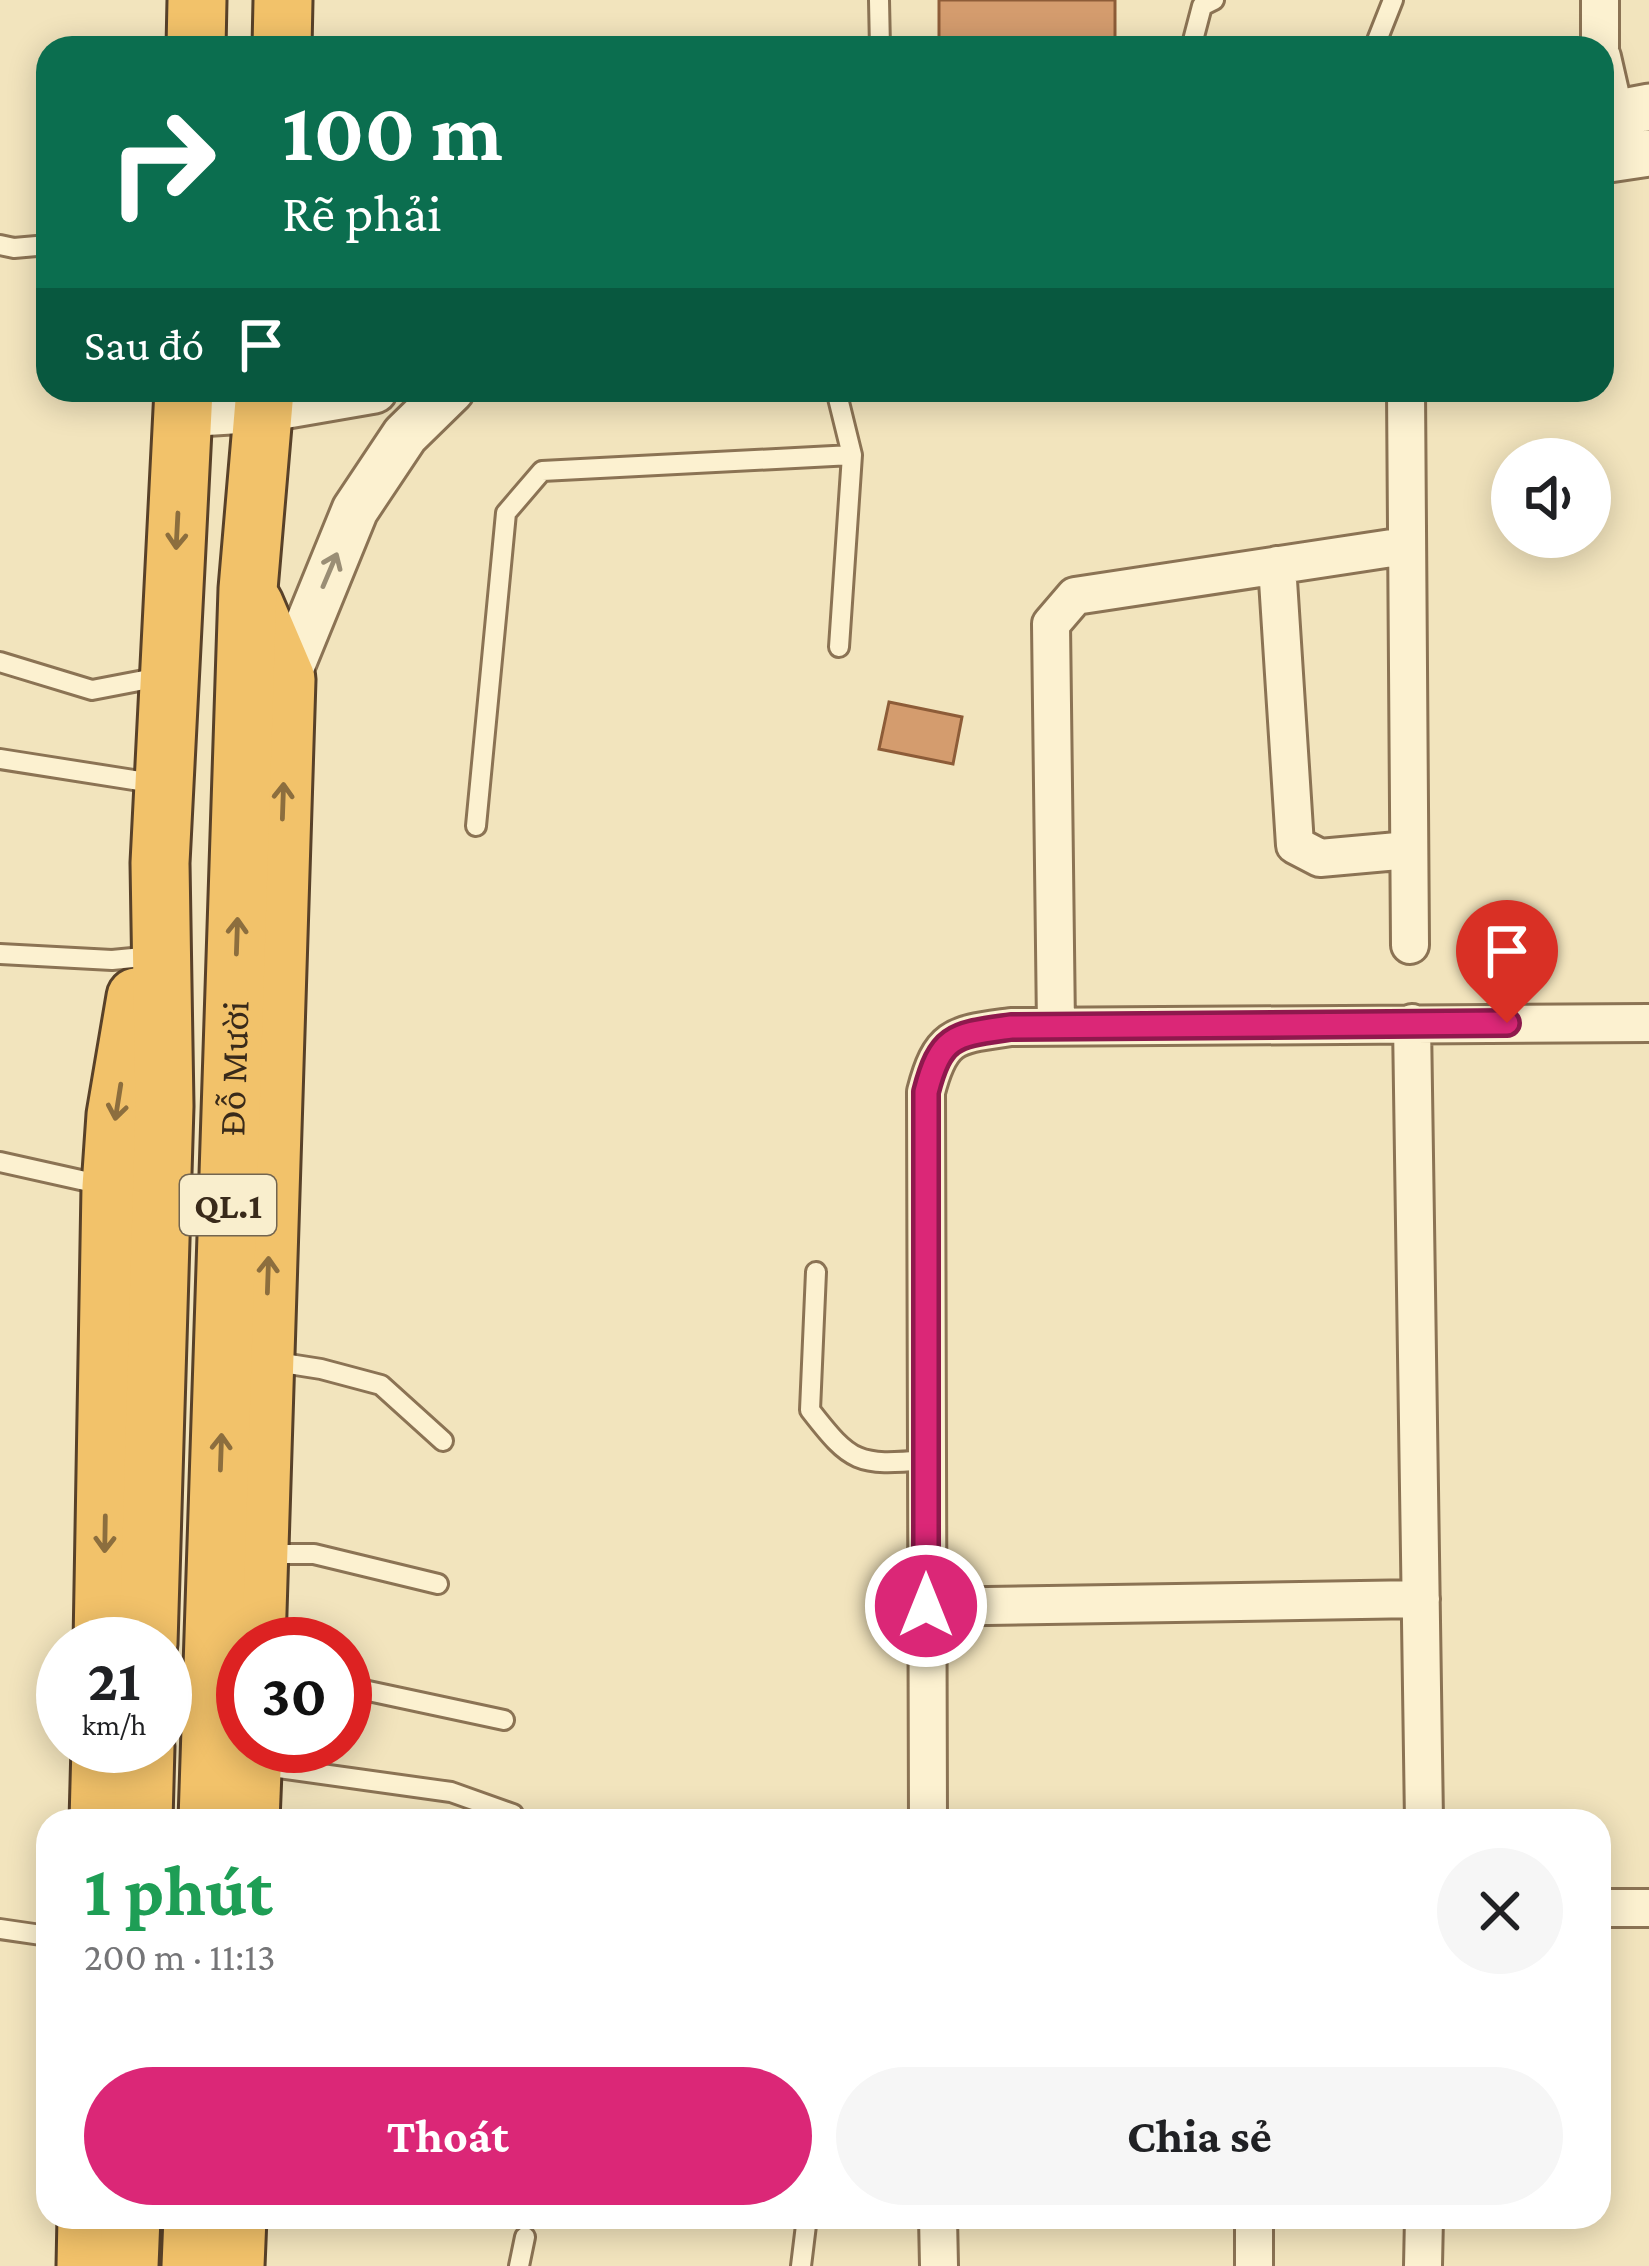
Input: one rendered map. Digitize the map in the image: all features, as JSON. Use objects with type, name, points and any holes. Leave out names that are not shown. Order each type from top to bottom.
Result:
[{"type":"highway","points":[[282,36],[284,0]]},
{"type":"highway","name":"Đỗ Mười","points":[[105,1617],[136,1191],[164,1106],[160,862],[183,402]]},
{"type":"highway","name":"Đỗ Mười","points":[[235,1617],[248,589],[265,402]]},
{"type":"highway","name":"QL.1","points":[[248,589],[286,679]]},
{"type":"highway","name":"Đỗ Mười","points":[[238,1552],[266,1360],[286,679]]},
{"type":"highway","name":"Đỗ Mười","points":[[147,1617],[136,1191],[116,1115],[160,862]]},
{"type":"highway","points":[[99,1809],[100,1773]]},
{"type":"highway","points":[[143,1809],[144,1773]]},
{"type":"highway","name":"Đỗ Mười","points":[[214,1809],[230,1773]]},
{"type":"highway","name":"Đỗ Mười","points":[[241,1773],[248,1809]]},
{"type":"highway","points":[[86,2266],[87,2229]]},
{"type":"highway","points":[[130,2266],[131,2229]]},
{"type":"highway","points":[[191,2266],[193,2229]]},
{"type":"highway","points":[[235,2266],[237,2229]]},
{"type":"street","points":[[1600,0],[1601,36]]},
{"type":"street","points":[[1614,158],[1649,153]]},
{"type":"street","points":[[286,679],[355,510],[405,435],[439,402]]},
{"type":"street","points":[[1406,402],[1410,945]]},
{"type":"street","points":[[1056,1027],[1051,624],[1075,596],[1405,546]]},
{"type":"street","points":[[1277,565],[1295,845],[1320,858],[1409,850]]},
{"type":"street","points":[[1412,1023],[1424,1809]]},
{"type":"street","points":[[928,1809],[926,1092],[940,1049],[981,1031],[1056,1027],[1649,1023]]},
{"type":"street","points":[[926,1606],[1420,1599]]},
{"type":"street","points":[[1611,1908],[1649,1908]]},
{"type":"street","points":[[938,2229],[939,2266]]},
{"type":"street","points":[[1254,2229],[1254,2266]]},
{"type":"street","points":[[1424,2229],[1424,2266]]},
{"type":"lane","points":[[879,0],[880,36]]},
{"type":"lane","points":[[1194,36],[1202,6],[1214,0]]},
{"type":"lane","points":[[1379,36],[1393,0]]},
{"type":"lane","points":[[0,244],[36,246]]},
{"type":"lane","points":[[839,402],[852,454],[839,647]]},
{"type":"lane","points":[[476,826],[506,513],[542,471],[852,454]]},
{"type":"lane","points":[[0,662],[92,690],[169,675]]},
{"type":"lane","points":[[0,759],[164,785]]},
{"type":"lane","points":[[0,954],[112,960],[143,957]]},
{"type":"lane","points":[[0,1162],[136,1191]]},
{"type":"lane","points":[[816,1272],[810,1410],[838,1446],[875,1465],[925,1460]]},
{"type":"lane","points":[[266,1360],[381,1385],[443,1441]]},
{"type":"lane","points":[[238,1552],[314,1553],[438,1584]]},
{"type":"lane","points":[[372,1692],[504,1720]]},
{"type":"lane","points":[[336,1773],[452,1792],[499,1809]]},
{"type":"lane","points":[[0,1929],[36,1934]]},
{"type":"lane","points":[[802,2266],[806,2229]]},
{"type":"lane","points":[[519,2266],[525,2236]]},
{"type":"building","points":[[939,0],[1115,0],[1115,36],[939,36]]},
{"type":"building","points":[[889,702],[962,717],[953,764],[879,749]]},
{"type":"route","points":[[926,1606],[926,1092],[940,1049],[960,1037],[1011,1027],[1507,1023]]}]
